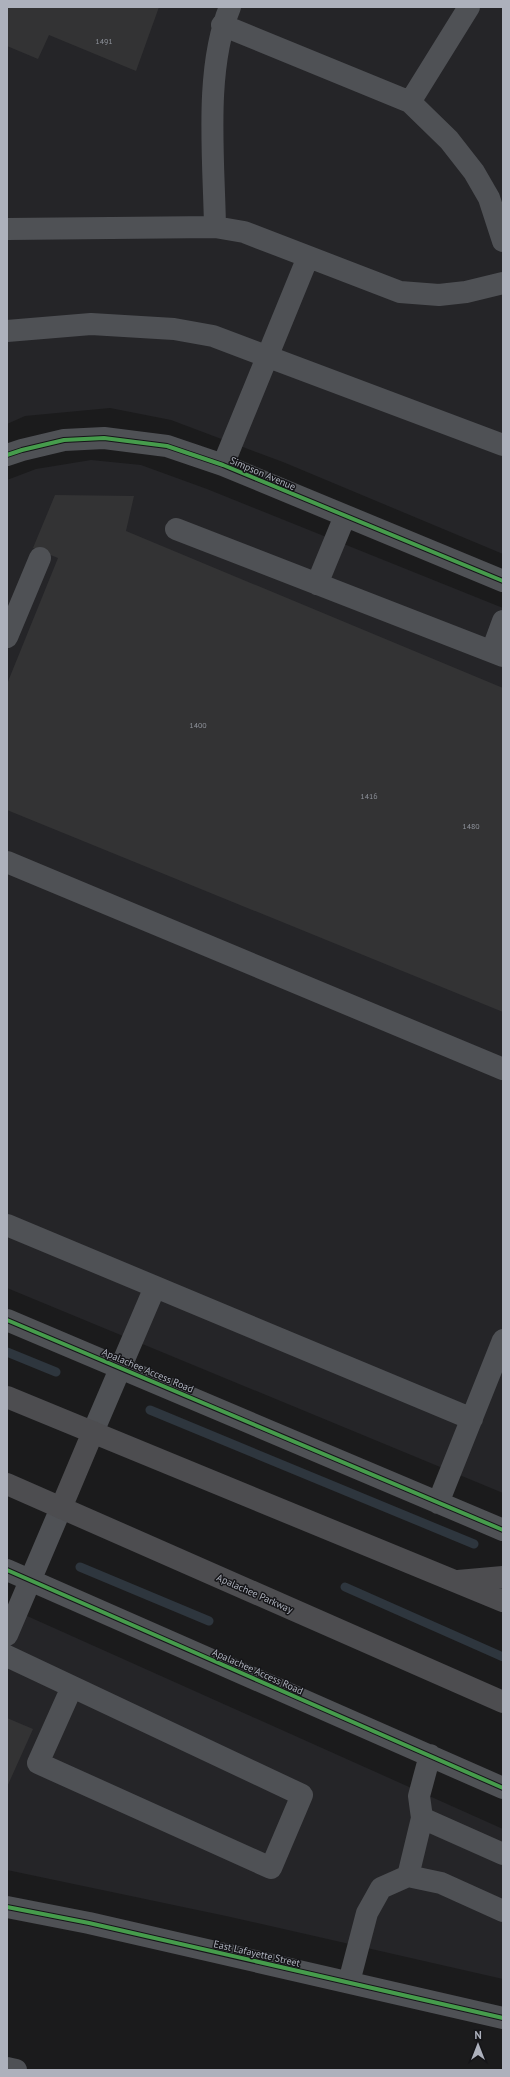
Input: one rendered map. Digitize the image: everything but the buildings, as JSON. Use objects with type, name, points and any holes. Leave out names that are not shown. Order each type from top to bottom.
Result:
[{"type":"main road","points":[[7,1397],[503,1601]]},
{"type":"main road","points":[[61,1508],[93,1432]]},
{"type":"main road","name":"Apalachee Parkway","points":[[7,1484],[503,1702]]},
{"type":"main road","points":[[455,1581],[503,1576]]},
{"type":"street","points":[[410,102],[469,7]]},
{"type":"street","points":[[215,227],[213,82],[226,16],[410,102],[449,140],[474,172],[489,198],[503,241]]},
{"type":"street","points":[[7,229],[215,227],[244,232],[400,292],[446,294],[466,292],[503,283]]},
{"type":"street","points":[[223,465],[308,257]]},
{"type":"street","points":[[7,331],[91,324],[174,329],[213,336],[503,445]]},
{"type":"street","name":"Simpson Avenue","points":[[7,455],[64,440],[104,438],[167,446],[223,465],[503,581]]},
{"type":"street","points":[[317,584],[345,516]]},
{"type":"street","points":[[176,529],[497,654],[503,621]]},
{"type":"street","points":[[7,637],[40,558]]},
{"type":"street","points":[[7,862],[503,1069]]},
{"type":"street","points":[[7,1225],[472,1419]]},
{"type":"street","points":[[93,1432],[155,1287]]},
{"type":"street","name":"Apalachee Access Road","points":[[7,1320],[503,1530]]},
{"type":"street","points":[[438,1503],[503,1340]]},
{"type":"street","points":[[7,1635],[61,1508]]},
{"type":"street","name":"Apalachee Access Road","points":[[7,1570],[503,1788]]},
{"type":"street","points":[[7,1656],[302,1795],[271,1868],[38,1763],[72,1687]]},
{"type":"street","points":[[408,1876],[422,1818],[419,1796],[430,1755]]},
{"type":"street","points":[[422,1818],[503,1854]]},
{"type":"street","points":[[349,1982],[367,1913],[381,1888],[408,1876],[441,1883],[503,1911]]},
{"type":"street","name":"East Lafayette Street","points":[[7,1907],[89,1923],[503,2018]]},
{"type":"street","points":[[7,2068],[16,2070]]},
{"type":"shaded area","points":[[7,7],[503,7],[503,554],[283,462],[171,420],[110,408],[25,416],[7,424]]},
{"type":"shaded area","points":[[91,460],[141,465],[207,489],[503,608],[503,1493],[7,1288],[7,480],[36,469]]},
{"type":"shaded area","points":[[7,1607],[503,1829],[503,1979],[226,1916],[7,1870]]},
{"type":"waterway","points":[[7,1352],[56,1372]]},
{"type":"waterway","points":[[150,1410],[474,1544]]},
{"type":"waterway","points":[[80,1567],[209,1621]]},
{"type":"waterway","points":[[345,1587],[503,1657]]},
{"type":"cycle path","points":[[7,455],[64,440],[104,438],[167,446],[223,465],[503,581]]},
{"type":"cycle path","points":[[7,1320],[503,1530]]},
{"type":"cycle path","points":[[7,1570],[503,1788]]},
{"type":"cycle path","points":[[7,1907],[89,1923],[503,2018]]}]
